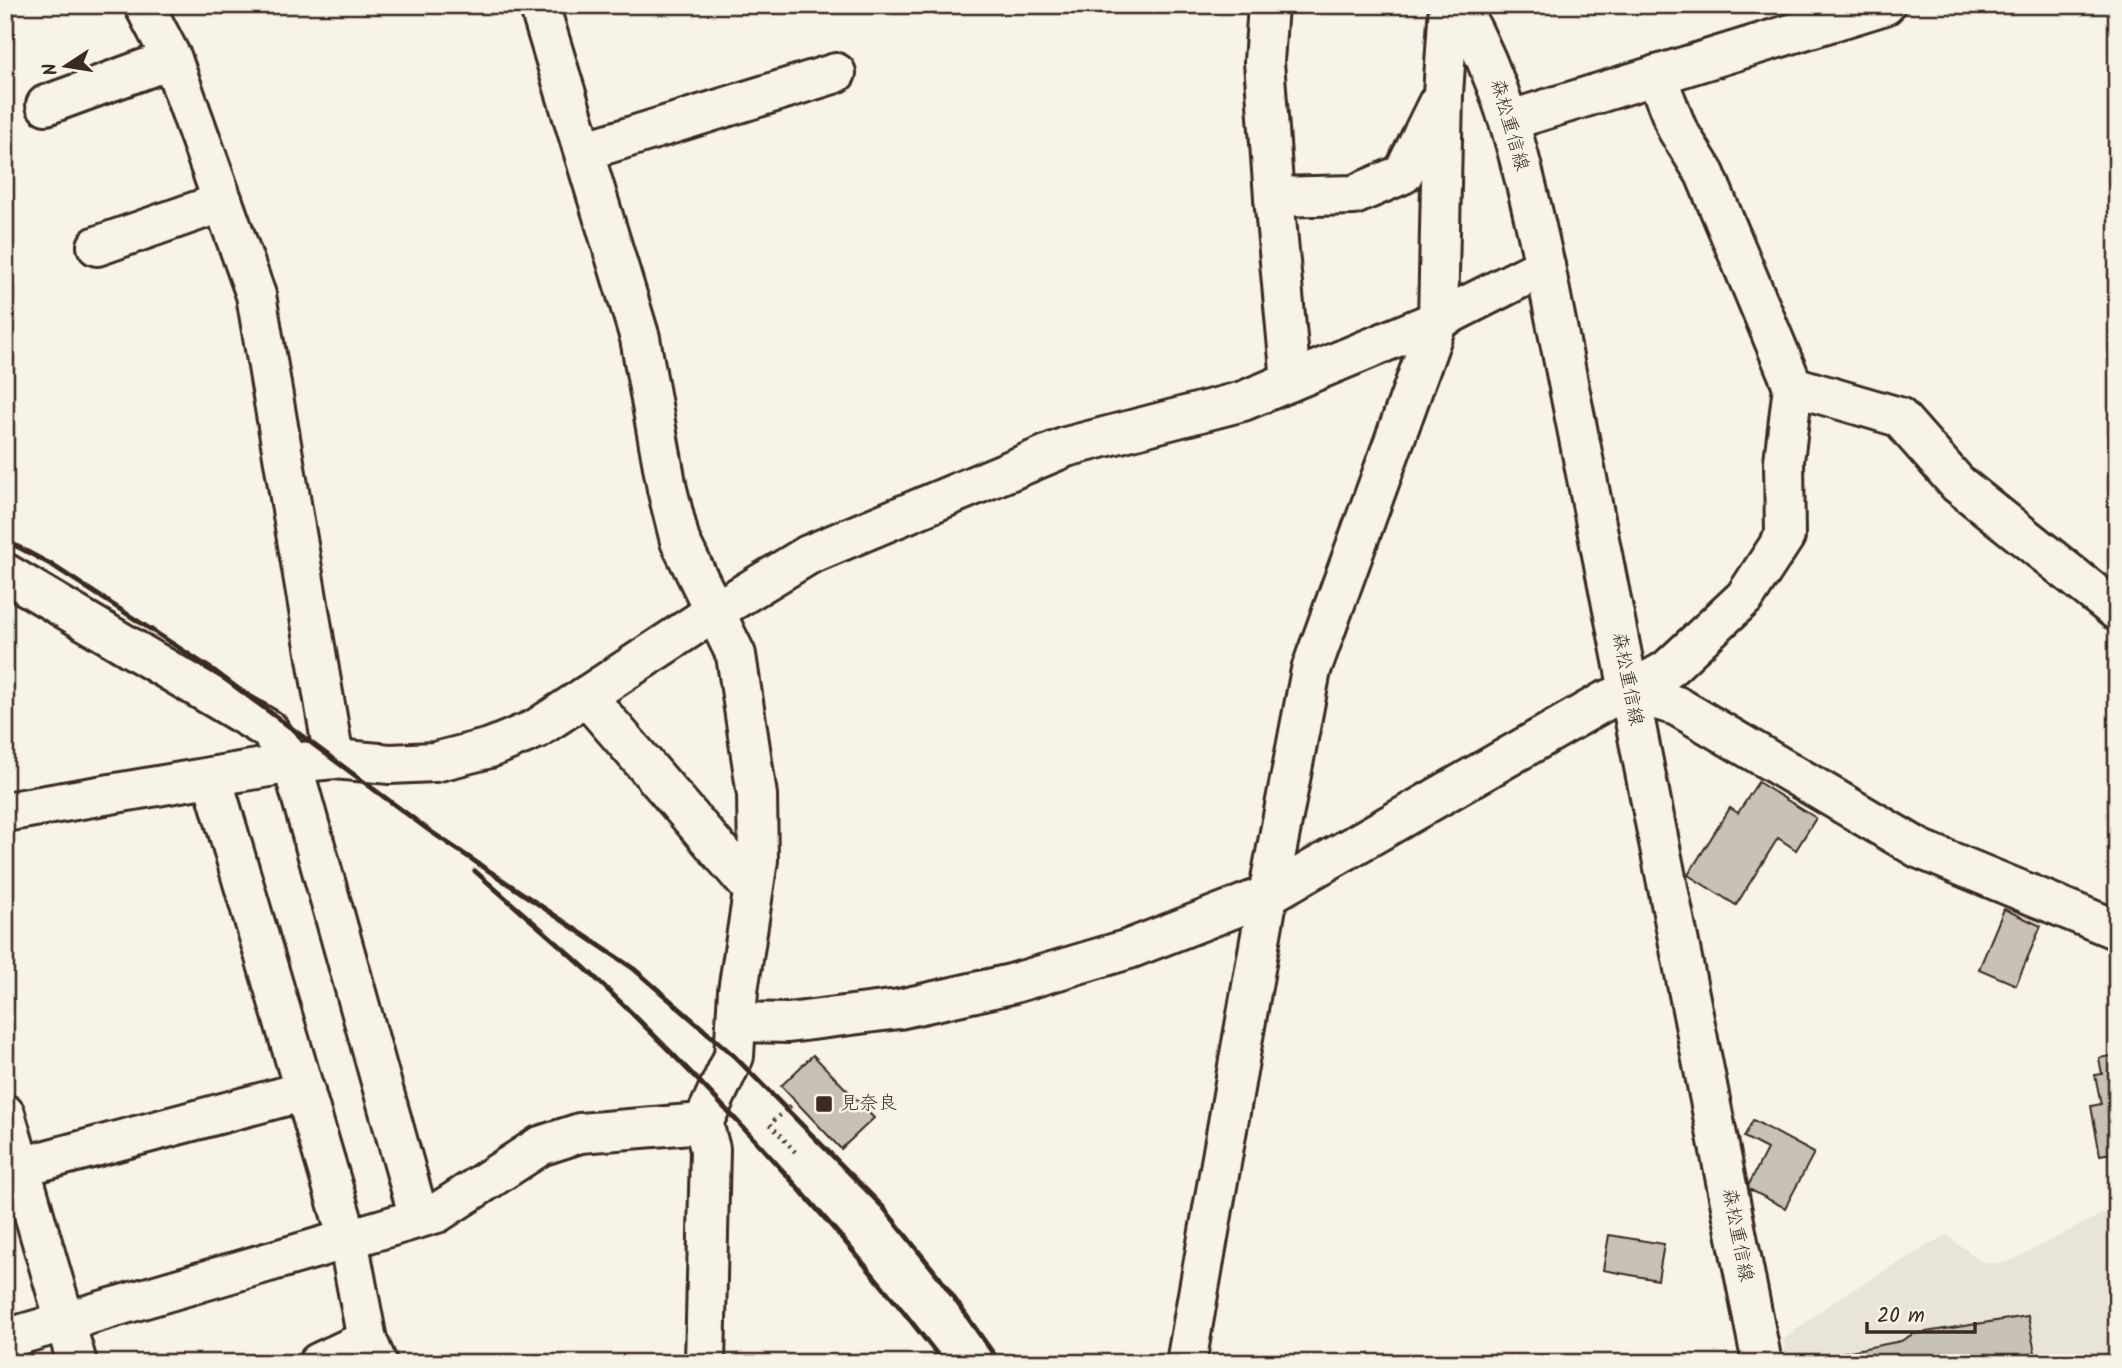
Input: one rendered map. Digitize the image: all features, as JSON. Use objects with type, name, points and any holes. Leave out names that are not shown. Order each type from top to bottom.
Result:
[{"type":"street","points":[[144,5],[172,59],[256,295],[334,759]]},
{"type":"street","points":[[539,5],[640,338],[667,489],[680,541],[736,655],[757,795],[758,860],[738,991],[734,1056],[703,1123],[709,1149],[705,1363]]},
{"type":"street","points":[[1268,5],[1264,62],[1291,381]]},
{"type":"street","points":[[1185,1363],[1311,670],[1438,320],[1443,94],[1449,5]]},
{"type":"street","name":"森松重信線","points":[[1459,5],[1493,70],[1511,120],[1545,266],[1762,1363]]},
{"type":"street","points":[[1511,120],[1885,5]]},
{"type":"street","points":[[46,105],[172,59]]},
{"type":"street","points":[[584,150],[836,73]]},
{"type":"street","points":[[737,1022],[788,1023],[899,1009],[1011,984],[1129,949],[1268,895],[1605,701],[1629,692],[1667,670],[1745,597],[1785,537],[1784,461],[1793,386],[1705,174],[1677,129],[1656,75]]},
{"type":"street","points":[[1274,197],[1354,195],[1403,174],[1443,94]]},
{"type":"street","points":[[97,246],[222,202]]},
{"type":"street","points":[[5,812],[292,763],[334,759],[390,764],[446,759],[489,748],[536,729],[714,612],[808,555],[1066,447],[1243,401],[1438,320],[1545,266]]},
{"type":"street","points":[[1793,386],[1899,417],[1958,484],[2117,611]]},
{"type":"street","points":[[5,573],[269,730],[292,763],[419,1219]]},
{"type":"street","points":[[1629,692],[1677,706],[1920,849],[2117,930]]},
{"type":"street","points":[[586,696],[748,884],[758,860]]},
{"type":"street","points":[[212,777],[348,1239],[372,1351],[318,1363]]},
{"type":"street","points":[[13,1169],[305,1091]]},
{"type":"street","points":[[5,1114],[13,1169],[77,1363]]},
{"type":"street","points":[[5,1339],[437,1213],[540,1146],[580,1133],[703,1123]]},
{"type":"path","points":[[796,1101],[770,1124],[798,1155]]},
{"type":"shaded area","points":[[2110,1210],[2117,1242],[2117,1363],[1789,1363],[1783,1340],[1835,1300],[1946,1235],[1984,1263],[2006,1263]]},
{"type":"building","points":[[1758,782],[1816,818],[1796,850],[1778,838],[1736,905],[1688,875],[1730,808],[1738,813]]},
{"type":"building","points":[[2004,909],[2041,926],[2016,985],[1979,969]]},
{"type":"building","points":[[813,1055],[874,1118],[841,1149],[781,1086]]},
{"type":"building","points":[[2117,1055],[2117,1152],[2100,1155],[2091,1106],[2101,1104],[2095,1075],[2102,1074],[2099,1058]]},
{"type":"building","points":[[1753,1120],[1814,1153],[1785,1208],[1747,1188],[1767,1149],[1744,1137]]},
{"type":"building","points":[[1609,1235],[1664,1244],[1658,1280],[1603,1270]]},
{"type":"building","points":[[2028,1316],[2037,1363],[1842,1363],[1840,1353],[1901,1341],[1913,1334]]},
{"type":"building","points":[[2117,1353],[2117,1363],[2078,1363],[2078,1360]]},
{"type":"railway","points":[[5,540],[52,565],[213,670],[430,831],[634,969],[734,1056],[883,1207],[939,1277],[1000,1363]]},
{"type":"railway","points":[[475,871],[590,973],[739,1123],[823,1216],[944,1363]]},
{"type":"place","name":"見奈良","points":[[824,1104]]}]
